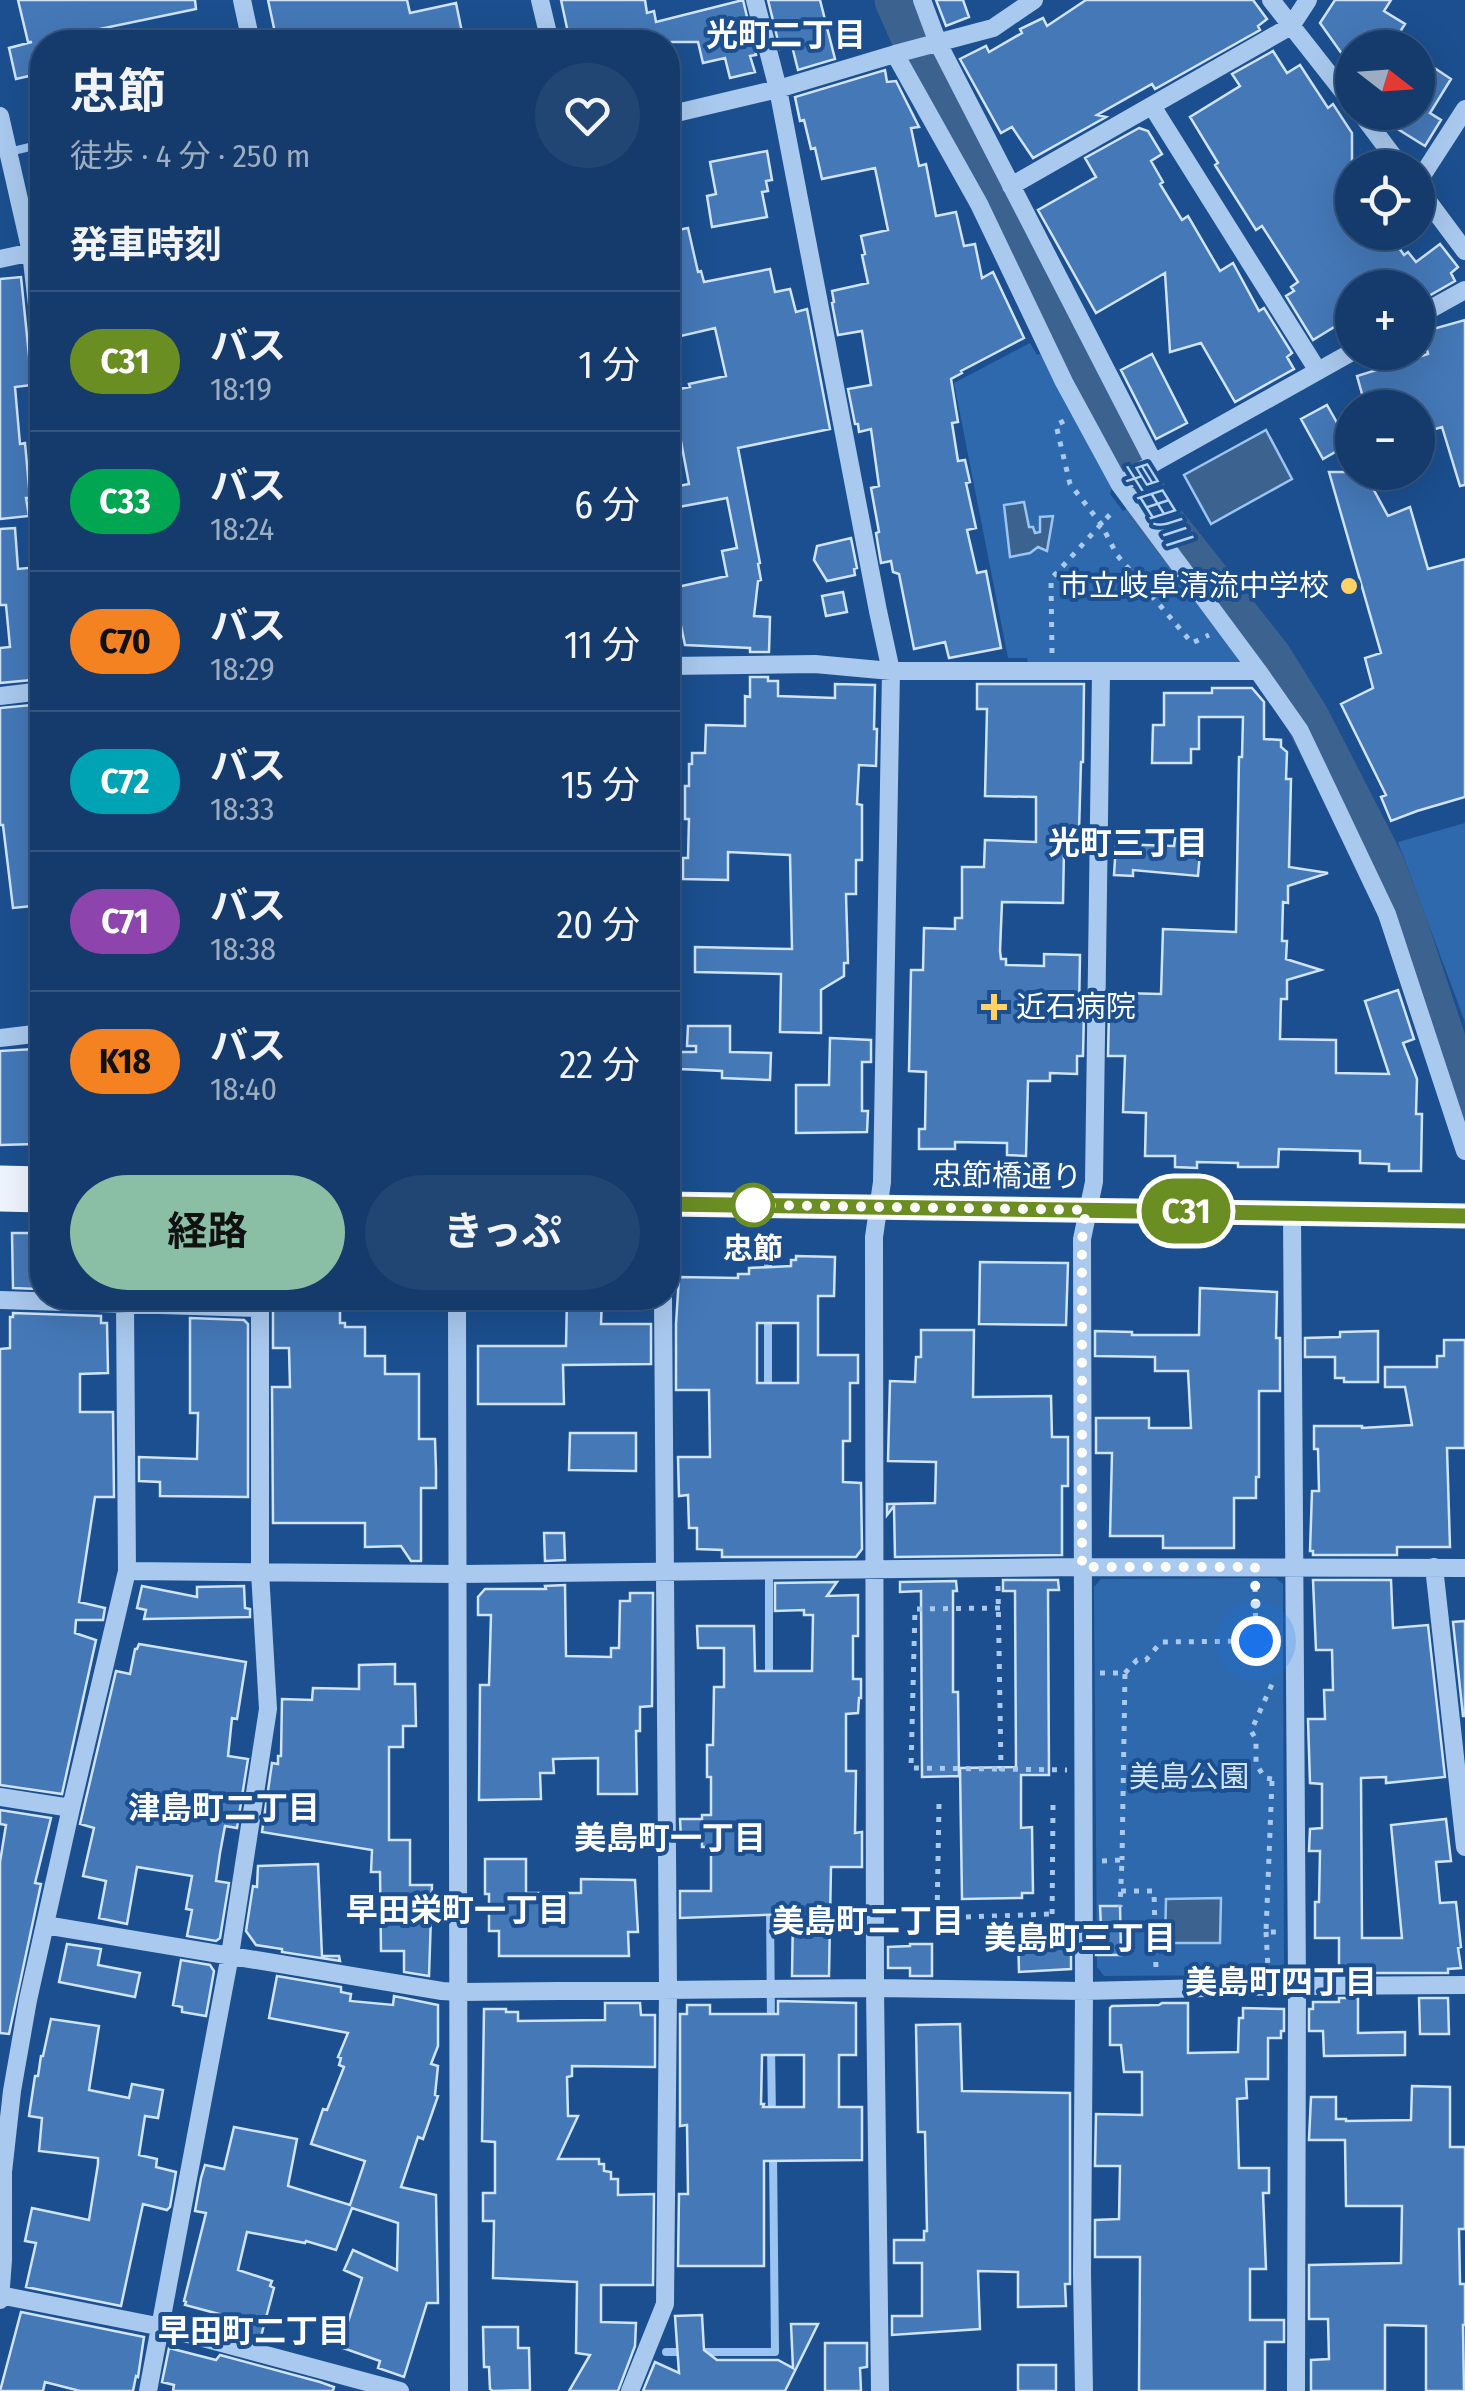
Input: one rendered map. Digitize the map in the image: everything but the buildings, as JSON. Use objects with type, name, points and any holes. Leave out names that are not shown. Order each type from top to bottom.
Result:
[{"type":"main road","points":[[0,1178],[30,1179]]},
{"type":"main road","points":[[0,1199],[30,1200]]},
{"type":"main road","name":"忠節橋通り","points":[[680,1204],[1465,1216]]},
{"type":"street","points":[[242,0],[248,30]]},
{"type":"street","points":[[540,0],[547,30]]},
{"type":"street","points":[[755,0],[778,90],[891,671],[882,1182],[874,1237],[880,2391]]},
{"type":"street","points":[[922,0],[935,44],[1012,186],[1152,464]]},
{"type":"street","points":[[680,112],[778,90],[994,28],[1034,0]]},
{"type":"street","points":[[1271,0],[1335,82]]},
{"type":"street","points":[[1012,186],[1291,26],[1308,0]]},
{"type":"street","points":[[900,52],[1080,411],[1125,487],[1300,732],[1387,914],[1465,1150]]},
{"type":"street","points":[[1152,106],[1318,372]]},
{"type":"street","points":[[1435,158],[1465,109]]},
{"type":"street","points":[[0,116],[30,227]]},
{"type":"street","points":[[1435,209],[1465,251]]},
{"type":"street","points":[[0,260],[30,253]]},
{"type":"street","points":[[1435,307],[1465,290]]},
{"type":"street","points":[[1125,487],[1152,464],[1335,362]]},
{"type":"street","points":[[680,666],[815,664],[891,671],[1258,671]]},
{"type":"street","points":[[1084,2391],[1082,1240],[1094,1182],[1101,672]]},
{"type":"street","points":[[0,696],[30,692]]},
{"type":"street","points":[[0,1038],[30,1034]]},
{"type":"street","points":[[1292,1213],[1296,2391]]},
{"type":"street","points":[[0,1300],[30,1301]]},
{"type":"street","points":[[124,1310],[127,1570],[70,1808],[12,2091],[4,2172],[0,2297],[162,2327],[400,2391]]},
{"type":"street","points":[[148,2391],[230,1956],[268,1710],[260,1572],[260,1310]]},
{"type":"street","points":[[458,1310],[459,2391]]},
{"type":"street","points":[[630,2391],[665,2304],[668,1990],[663,1310]]},
{"type":"street","points":[[127,1570],[457,1574],[1082,1567],[1465,1568]]},
{"type":"street","points":[[1434,1567],[1465,1847]]},
{"type":"street","points":[[3,1797],[70,1808]]},
{"type":"street","points":[[45,1925],[460,1992],[875,1988],[1084,1991],[1465,1985]]},
{"type":"path","points":[[1080,411],[1056,426],[1070,484],[1101,524],[1116,555],[1192,643],[1225,627]]},
{"type":"path","points":[[1052,670],[1052,579],[1101,524],[1125,487]]},
{"type":"path","points":[[1255,1567],[1256,1641]]},
{"type":"path","points":[[997,1568],[1000,1769]]},
{"type":"path","points":[[1000,1608],[915,1609],[912,1768],[1084,1770]]},
{"type":"path","points":[[1120,1907],[1126,1674],[1137,1660],[1146,1660],[1161,1642],[1256,1641],[1275,1654],[1275,1666]]},
{"type":"path","points":[[1083,1672],[1126,1674]]},
{"type":"path","points":[[1272,1780],[1256,1764],[1256,1739],[1251,1731],[1275,1678]]},
{"type":"path","points":[[939,1804],[936,1918],[1052,1914]]},
{"type":"path","points":[[1053,1806],[1052,1928],[1084,1926]]},
{"type":"path","points":[[1084,1862],[1122,1860]]},
{"type":"path","points":[[1120,1891],[1154,1892],[1156,1972]]},
{"type":"path","points":[[1266,1932],[1268,1970]]},
{"type":"green space","points":[[1030,343],[1037,355],[1044,352],[1115,478],[1110,494],[1123,511],[1128,508],[1186,572],[1250,678],[1029,670],[1027,658],[1008,658],[954,383]]},
{"type":"green space","points":[[1465,823],[1465,1022],[1398,842]]},
{"type":"green space","name":"美島公園","points":[[1276,1578],[1283,1584],[1284,1968],[1278,1975],[1104,1976],[1097,1967],[1094,1587],[1101,1579]]},
{"type":"shaded area","points":[[1266,430],[1292,479],[1211,524],[1184,475]]},
{"type":"shaded area","points":[[1024,502],[1029,527],[1035,533],[1040,532],[1040,517],[1053,516],[1047,551],[1038,547],[1010,557],[1004,505]]},
{"type":"shaded area","points":[[1221,1898],[1220,1943],[1165,1943],[1166,1899]]},
{"type":"waterway","name":"早田川","points":[[897,0],[937,90],[1151,508],[1269,657],[1307,718],[1381,862],[1465,1106]]},
{"type":"waterway","points":[[94,23],[96,30]]},
{"type":"waterway","points":[[9,152],[30,147]]},
{"type":"waterway","points":[[768,1257],[768,1277]]},
{"type":"waterway","points":[[768,1316],[768,1392]]},
{"type":"waterway","points":[[769,1571],[769,1677]]},
{"type":"waterway","points":[[770,1906],[771,2022]]},
{"type":"waterway","points":[[771,2046],[772,2117]]},
{"type":"waterway","points":[[700,2352],[775,2352],[773,2151]]},
{"type":"waterway","points":[[666,2352],[686,2352]]},
{"type":"bus line","name":"C31","points":[[680,1204],[1465,1216]]},
{"type":"place","name":"市立岐阜清流中学校","points":[[1349,586]]},
{"type":"place","name":"近石病院","points":[[994,1007]]},
{"type":"place","name":"忠節","points":[[753,1205]]},
{"type":"district","name":"光町二丁目","points":[[786,35]]},
{"type":"district","name":"光町三丁目","points":[[1128,843]]},
{"type":"district","name":"津島町二丁目","points":[[224,1808]]},
{"type":"district","name":"美島町一丁目","points":[[670,1838]]},
{"type":"district","name":"早田栄町一丁目","points":[[458,1910]]},
{"type":"district","name":"美島町二丁目","points":[[868,1921]]},
{"type":"district","name":"美島町三丁目","points":[[1080,1938]]},
{"type":"district","name":"美島町四丁目","points":[[1281,1982]]},
{"type":"district","name":"早田町二丁目","points":[[254,2331]]},
{"type":"route","points":[[753,1205],[1086,1210],[1082,1240],[1082,1567],[1255,1567],[1256,1641]]}]
